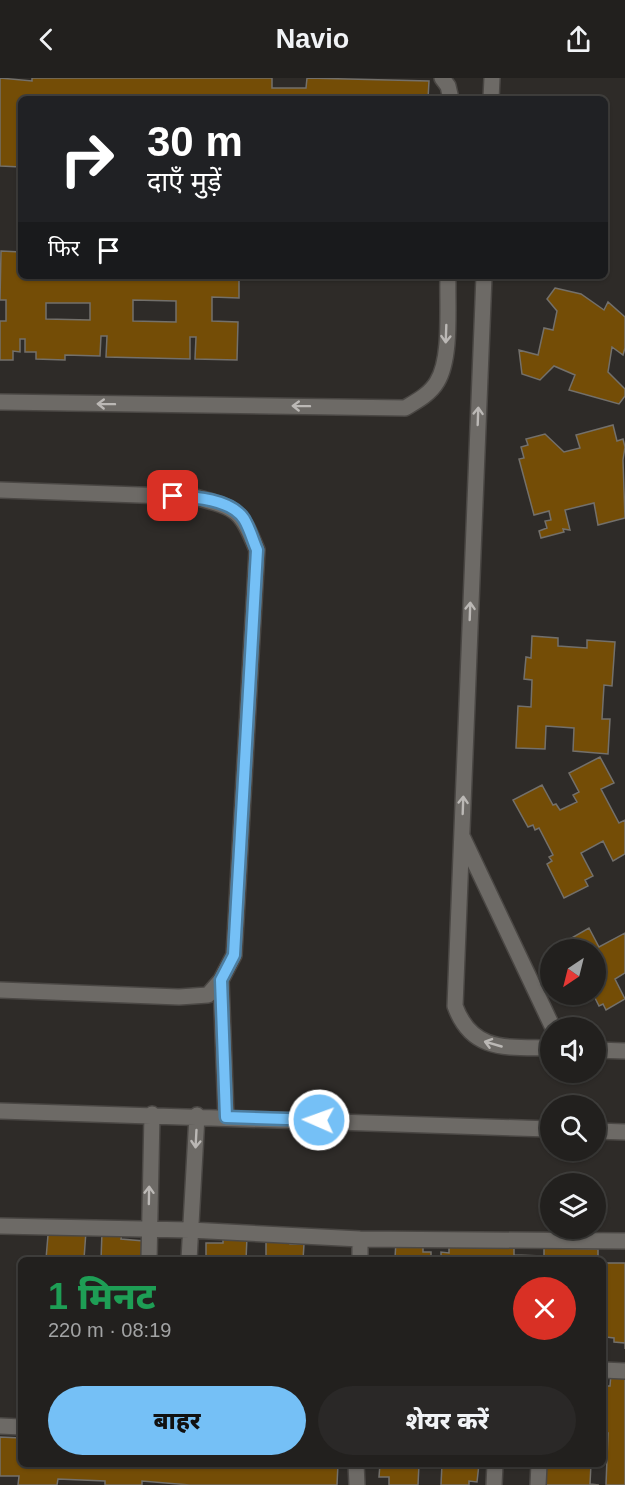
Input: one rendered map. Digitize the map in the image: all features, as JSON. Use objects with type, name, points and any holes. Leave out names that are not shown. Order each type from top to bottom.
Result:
[{"type":"street","points":[[442,78],[448,86],[450,96]]},
{"type":"street","points":[[491,96],[492,78]]},
{"type":"street","points":[[0,402],[405,408],[420,400],[437,382],[445,363],[448,279]]},
{"type":"street","points":[[484,279],[455,1006],[461,1023],[475,1038],[499,1047],[540,1048]]},
{"type":"street","points":[[0,490],[195,497],[224,505],[243,517],[257,550],[234,955],[221,980],[208,995],[179,997],[0,990]]},
{"type":"street","points":[[461,834],[548,1017]]},
{"type":"street","points":[[221,980],[226,1117]]},
{"type":"street","points":[[606,1050],[625,1051]]},
{"type":"street","points":[[0,1111],[197,1115],[540,1129]]},
{"type":"street","points":[[149,1257],[152,1114]]},
{"type":"street","points":[[189,1257],[197,1115]]},
{"type":"street","points":[[606,1131],[625,1132]]},
{"type":"street","points":[[0,1226],[190,1230],[360,1239],[625,1242]]},
{"type":"street","points":[[360,1239],[360,1257]]},
{"type":"street","points":[[606,1370],[625,1371]]},
{"type":"street","points":[[0,1426],[18,1427]]},
{"type":"street","points":[[356,1467],[357,1485]]},
{"type":"street","points":[[494,1485],[495,1467]]},
{"type":"street","points":[[538,1485],[539,1467]]},
{"type":"building","points":[[0,78],[32,81],[32,78],[272,78],[272,88],[306,88],[307,78],[429,81],[428,96],[18,96],[18,167],[0,166]]},
{"type":"building","points":[[1,251],[18,252],[18,279],[239,279],[239,298],[212,297],[212,321],[238,322],[237,360],[195,359],[196,337],[190,337],[190,359],[106,357],[107,336],[101,336],[100,356],[65,355],[65,360],[36,359],[36,352],[25,352],[25,339],[20,339],[20,352],[13,351],[13,360],[0,360],[0,321],[6,321],[6,300],[0,300]],"holes":[[[133,300],[176,301],[176,322],[133,321]],[[46,303],[90,303],[90,320],[46,319]]]},
{"type":"building","points":[[555,288],[581,294],[604,310],[608,302],[625,317],[623,355],[612,347],[608,372],[625,389],[625,396],[619,404],[569,390],[575,375],[554,366],[540,380],[522,374],[519,350],[538,355],[544,328],[553,330],[557,311],[547,299]]},
{"type":"building","points":[[613,425],[617,441],[623,439],[625,447],[623,460],[625,518],[598,525],[594,503],[565,510],[570,530],[563,529],[564,532],[541,538],[539,531],[547,528],[545,521],[551,520],[549,511],[534,515],[519,459],[524,458],[521,447],[528,445],[526,439],[545,434],[564,452],[580,448],[576,435]]},
{"type":"building","points":[[532,636],[558,638],[558,646],[587,648],[587,640],[615,642],[612,686],[604,685],[602,719],[610,719],[608,754],[573,751],[574,728],[546,726],[545,749],[516,748],[518,706],[531,707],[532,680],[524,679],[526,657],[531,658]]},
{"type":"building","points":[[600,757],[614,783],[601,789],[619,823],[625,820],[625,854],[613,861],[603,841],[581,853],[593,876],[585,880],[588,886],[564,898],[547,864],[552,861],[549,857],[553,855],[539,828],[535,830],[533,825],[528,827],[513,800],[542,785],[553,805],[556,804],[560,810],[577,802],[573,795],[579,792],[569,773]]},
{"type":"building","points":[[589,928],[595,939],[570,939]]},
{"type":"building","points":[[625,933],[625,973],[615,979],[625,999],[606,1010],[604,1005],[606,1005],[606,943]]},
{"type":"building","points":[[60,1230],[86,1231],[84,1257],[46,1257],[48,1235],[60,1235]]},
{"type":"building","points":[[102,1232],[122,1233],[121,1239],[144,1241],[143,1257],[101,1257]]},
{"type":"building","points":[[223,1237],[247,1237],[246,1257],[206,1257],[206,1243],[223,1243]]},
{"type":"building","points":[[266,1237],[290,1238],[290,1244],[304,1244],[303,1257],[266,1257]]},
{"type":"building","points":[[396,1241],[423,1242],[423,1252],[431,1252],[431,1257],[395,1257]]},
{"type":"building","points":[[449,1245],[514,1247],[514,1255],[544,1256],[544,1248],[598,1249],[598,1257],[441,1257],[441,1252],[449,1253]]},
{"type":"building","points":[[606,1263],[625,1263],[625,1343],[614,1342],[614,1338],[606,1337]]},
{"type":"building","points":[[611,1374],[625,1374],[625,1485],[606,1485],[608,1433],[606,1433],[606,1386],[610,1386]]},
{"type":"building","points":[[0,1437],[18,1438],[18,1467],[338,1467],[337,1485],[190,1485],[142,1481],[142,1485],[105,1485],[105,1481],[58,1479],[57,1485],[18,1485],[19,1476],[0,1476]]},
{"type":"building","points":[[380,1467],[419,1467],[418,1485],[389,1485],[389,1477],[379,1477]]},
{"type":"building","points":[[442,1467],[479,1467],[477,1482],[469,1481],[469,1485],[441,1485]]},
{"type":"building","points":[[544,1467],[591,1467],[590,1484],[599,1485],[543,1485]]},
{"type":"route","points":[[173,496],[195,497],[224,505],[243,517],[257,550],[234,955],[221,980],[226,1117],[319,1120]]}]
